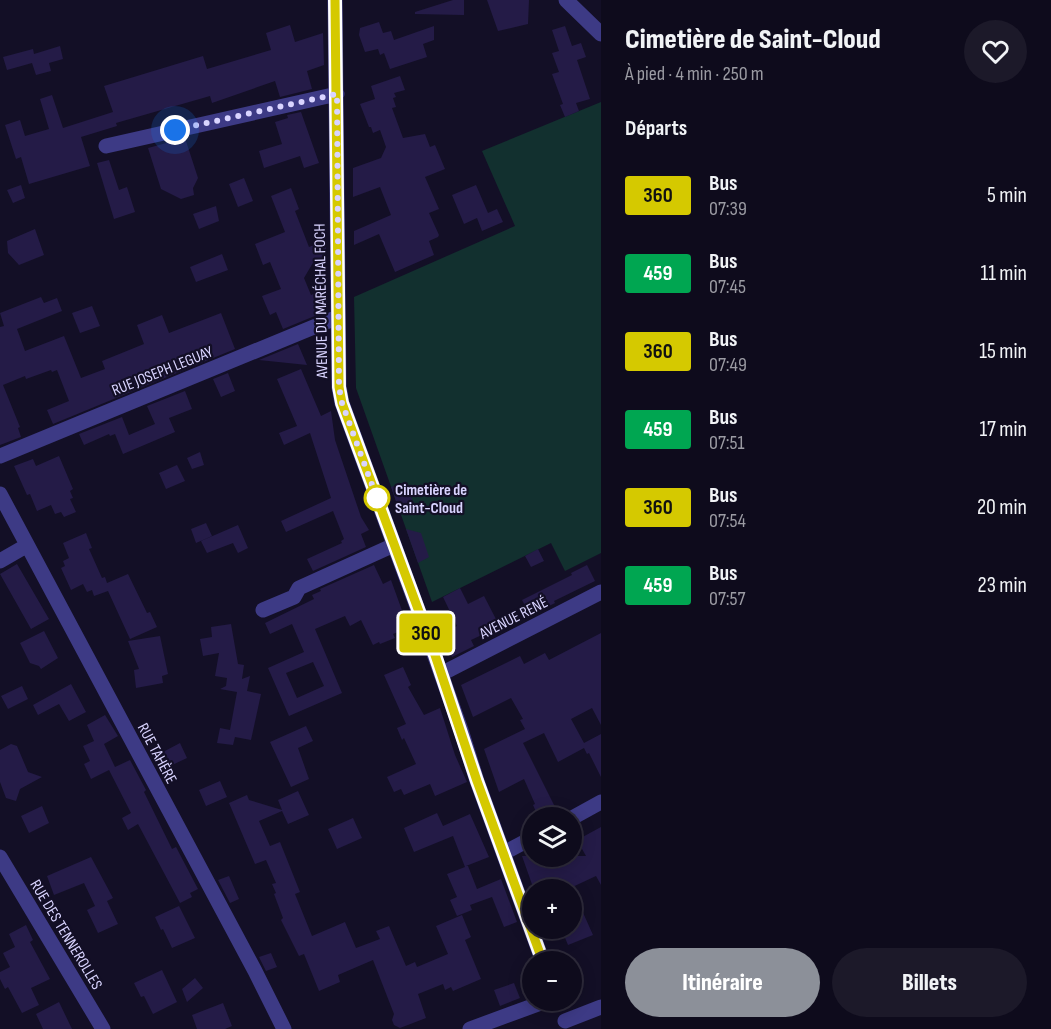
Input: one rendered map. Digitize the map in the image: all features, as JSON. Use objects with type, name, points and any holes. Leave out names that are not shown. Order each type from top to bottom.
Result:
[{"type":"street","name":"AVENUE DU MARÉCHAL FOCH","points":[[335,0],[339,387],[342,403],[539,951]]},
{"type":"street","points":[[566,0],[601,34]]},
{"type":"street","points":[[106,146],[337,94]]},
{"type":"street","name":"RUE JOSEPH LEGUAY","points":[[0,456],[339,318]]},
{"type":"street","name":"RUE TAHÈRE","points":[[0,494],[284,1029]]},
{"type":"street","points":[[263,610],[294,597],[299,588],[394,545]]},
{"type":"street","points":[[0,561],[26,546]]},
{"type":"street","name":"AVENUE RENÉ","points":[[441,674],[601,592]]},
{"type":"street","points":[[582,812],[601,802]]},
{"type":"street","points":[[504,853],[522,843]]},
{"type":"street","name":"RUE DES TENNEROLLES","points":[[0,857],[103,1029]]},
{"type":"street","points":[[566,1025],[601,1006]]},
{"type":"street","points":[[470,1029],[522,1010]]},
{"type":"green space","name":"Cimetière de Saint-Cloud","points":[[601,102],[601,553],[565,571],[551,543],[432,602],[356,388],[354,297],[515,226],[482,151]]},
{"type":"building","points":[[453,0],[464,0],[464,15],[415,14],[415,12]]},
{"type":"building","points":[[487,0],[529,0],[528,24],[498,31]]},
{"type":"building","points":[[379,22],[383,33],[391,31],[394,40],[434,26],[434,40],[423,44],[427,57],[390,69],[384,53],[380,55],[378,49],[365,52],[359,35],[360,28]]},
{"type":"building","points":[[290,25],[295,42],[323,33],[324,65],[307,71],[312,89],[280,97],[275,81],[212,103],[210,96],[116,123],[117,126],[81,137],[90,166],[29,184],[21,157],[16,159],[5,125],[20,120],[25,136],[49,129],[40,99],[52,95],[63,128],[113,112],[104,86],[203,56],[207,69],[271,50],[266,33]]},
{"type":"building","points":[[565,26],[572,46],[581,43],[586,57],[577,60],[590,99],[576,103],[579,111],[565,117],[560,105],[563,104],[552,74],[559,72],[552,53],[559,51],[552,30]]},
{"type":"building","points":[[60,46],[63,59],[49,63],[51,71],[36,75],[32,63],[7,70],[3,57],[33,49],[34,54]]},
{"type":"building","points":[[400,76],[405,90],[394,93],[396,107],[392,108],[403,138],[425,134],[430,147],[435,145],[445,169],[425,177],[439,209],[429,213],[439,235],[429,241],[434,255],[395,272],[379,234],[354,245],[354,231],[391,215],[380,187],[353,197],[353,168],[381,158],[386,147],[380,130],[373,133],[369,127],[360,104],[375,99],[371,86]]},
{"type":"building","points":[[301,112],[319,163],[304,168],[300,156],[264,168],[259,151],[282,144],[275,122],[288,118],[287,115]]},
{"type":"building","points":[[185,138],[198,178],[193,188],[194,195],[181,199],[161,189],[148,148]]},
{"type":"building","points":[[109,160],[119,190],[127,187],[135,212],[114,219],[97,163]]},
{"type":"building","points":[[244,178],[253,201],[238,207],[229,184]]},
{"type":"building","points":[[21,185],[25,198],[13,203],[7,190]]},
{"type":"building","points":[[476,185],[488,213],[497,209],[503,222],[482,231],[477,218],[464,224],[452,195]]},
{"type":"building","points":[[291,188],[299,209],[295,211],[309,247],[326,240],[326,257],[314,261],[304,278],[311,295],[327,288],[327,306],[322,313],[283,329],[276,312],[270,315],[262,296],[281,289],[270,262],[263,265],[255,244],[285,232],[271,196]]},
{"type":"building","points":[[216,206],[219,221],[199,229],[193,214]]},
{"type":"building","points":[[35,229],[44,255],[19,265],[8,253],[7,241]]},
{"type":"building","points":[[222,254],[228,270],[196,282],[190,267]]},
{"type":"building","points":[[41,297],[44,303],[57,298],[62,311],[17,329],[25,351],[64,336],[81,378],[105,369],[102,361],[144,344],[137,325],[162,315],[169,333],[221,313],[235,349],[53,424],[47,410],[69,401],[57,370],[26,379],[25,376],[3,385],[20,427],[18,428],[21,437],[0,445],[0,327],[4,326],[0,313]]},
{"type":"building","points":[[92,306],[100,326],[80,333],[72,313]]},
{"type":"building","points":[[298,344],[307,365],[259,360]]},
{"type":"building","points":[[301,369],[321,416],[331,411],[335,440],[361,517],[369,530],[361,534],[366,547],[313,571],[307,559],[342,543],[344,539],[333,511],[286,532],[281,521],[331,498],[310,433],[284,445],[279,433],[297,426],[277,379]]},
{"type":"building","points":[[228,373],[235,391],[221,397],[213,379]]},
{"type":"building","points":[[185,391],[192,409],[169,418],[175,432],[123,454],[115,434],[110,436],[109,434],[84,445],[79,434],[122,417],[129,435],[155,424],[147,406]]},
{"type":"building","points":[[200,452],[204,465],[192,469],[187,458]]},
{"type":"building","points":[[59,456],[73,489],[70,491],[73,498],[70,499],[76,512],[64,517],[61,512],[55,514],[51,505],[37,511],[14,466],[33,459],[36,466]]},
{"type":"building","points":[[177,465],[185,481],[166,489],[159,473]]},
{"type":"building","points":[[406,482],[414,505],[399,510],[391,487]]},
{"type":"building","points":[[206,523],[212,536],[196,543],[191,529]]},
{"type":"building","points":[[238,525],[248,548],[238,553],[233,543],[207,553],[201,541]]},
{"type":"building","points":[[406,529],[421,533],[429,557],[418,563]]},
{"type":"building","points":[[86,533],[92,548],[89,549],[102,578],[105,577],[107,583],[128,574],[147,613],[150,612],[157,627],[130,639],[108,591],[94,596],[92,590],[87,592],[83,584],[71,590],[61,568],[65,566],[63,561],[69,558],[63,543]]},
{"type":"building","points":[[538,549],[544,561],[531,567],[525,556]]},
{"type":"building","points":[[17,564],[49,619],[31,629],[0,574]]},
{"type":"building","points":[[374,565],[383,584],[391,580],[410,627],[393,634],[395,638],[373,645],[361,620],[350,626],[345,616],[315,629],[342,693],[289,716],[268,668],[304,652],[292,624],[270,634],[265,623],[314,599],[312,595],[321,591],[320,589]],"holes":[[[313,662],[324,686],[297,698],[286,673]]]},
{"type":"building","points":[[587,565],[595,581],[554,601],[555,603],[547,607],[529,613],[522,600]]},
{"type":"building","points":[[460,588],[468,604],[484,596],[498,623],[485,629],[486,633],[471,640],[474,646],[452,657],[443,633],[457,626],[443,597]]},
{"type":"building","points":[[231,624],[238,664],[244,665],[242,679],[250,676],[247,691],[261,694],[251,740],[235,737],[233,745],[217,743],[220,728],[230,730],[237,692],[220,689],[226,686],[227,678],[215,676],[219,653],[203,656],[200,639],[212,637],[211,627]]},
{"type":"building","points":[[44,631],[58,658],[41,669],[30,663],[20,643]]},
{"type":"building","points":[[601,633],[601,725],[592,708],[571,719],[584,743],[601,734],[601,777],[584,748],[558,762],[544,733],[523,743],[555,807],[534,807],[535,804],[524,779],[499,792],[484,749],[525,729],[520,720],[523,719],[511,698],[473,717],[461,685],[520,656],[524,664],[545,653],[549,660]]},
{"type":"building","points":[[160,636],[168,674],[162,676],[163,683],[136,688],[134,670],[139,669],[128,641]]},
{"type":"building","points":[[403,667],[411,685],[408,687],[424,715],[440,708],[455,755],[467,782],[435,796],[430,784],[404,795],[401,789],[394,792],[387,777],[416,764],[397,728],[406,724],[384,675]]},
{"type":"building","points":[[71,684],[86,712],[69,721],[59,704],[38,715],[33,705]]},
{"type":"building","points":[[22,686],[28,699],[8,709],[1,696]]},
{"type":"building","points":[[105,715],[118,736],[104,744],[115,767],[130,760],[172,849],[176,847],[198,889],[190,893],[192,897],[180,903],[138,824],[128,830],[122,818],[131,813],[109,770],[91,779],[84,764],[90,761],[83,746],[94,741],[87,725]]},
{"type":"building","points":[[306,726],[313,741],[298,748],[309,779],[291,787],[270,742]]},
{"type":"building","points":[[180,743],[187,758],[170,766],[163,752]]},
{"type":"building","points":[[11,744],[17,746],[28,772],[42,777],[20,789],[16,801],[6,798],[0,782],[0,750]]},
{"type":"building","points":[[220,781],[227,797],[206,806],[199,790]]},
{"type":"building","points":[[298,791],[309,815],[288,824],[282,811],[259,821],[270,846],[280,842],[300,892],[295,894],[312,936],[345,922],[356,948],[380,939],[376,931],[389,926],[406,966],[415,962],[417,967],[448,954],[436,926],[462,915],[471,937],[465,940],[481,979],[453,991],[451,987],[445,990],[443,984],[418,994],[426,1018],[400,1028],[394,1025],[392,1020],[394,1014],[373,960],[338,975],[340,982],[319,991],[304,954],[299,956],[281,920],[283,918],[272,884],[276,883],[266,860],[255,864],[229,803],[247,795],[249,800],[282,810],[278,800]]},
{"type":"building","points":[[42,806],[49,823],[29,833],[21,816]]},
{"type":"building","points":[[437,813],[443,826],[470,814],[489,857],[466,866],[468,866],[477,889],[501,879],[517,922],[504,927],[492,897],[470,905],[472,910],[457,916],[450,900],[457,897],[447,874],[465,867],[453,836],[414,852],[404,828]]},
{"type":"building","points":[[353,818],[362,838],[337,849],[328,829]]},
{"type":"building","points":[[601,827],[601,885],[596,876],[582,883],[582,879],[530,879],[526,867],[582,867],[582,856],[586,856],[582,849],[582,837]]},
{"type":"building","points":[[91,857],[113,898],[107,901],[118,924],[98,933],[87,910],[95,906],[84,883],[54,895],[47,876]]},
{"type":"building","points":[[229,876],[239,899],[230,903],[218,880]]},
{"type":"building","points":[[179,906],[195,938],[172,948],[155,917]]},
{"type":"building","points":[[582,910],[593,935],[568,945],[566,939],[582,939]]},
{"type":"building","points":[[26,925],[33,940],[30,942],[50,979],[31,988],[39,1005],[22,1013],[8,987],[5,989],[0,979],[0,972],[10,967],[3,953],[15,947],[9,934]]},
{"type":"building","points":[[271,953],[277,967],[266,971],[259,957]]},
{"type":"building","points":[[162,970],[177,1002],[153,1014],[134,983]]},
{"type":"building","points":[[195,978],[203,988],[187,1002],[182,989]]},
{"type":"building","points":[[514,983],[520,998],[500,1006],[494,990]]},
{"type":"building","points":[[59,1002],[72,1029],[43,1029],[36,1014]]},
{"type":"building","points":[[223,1003],[232,1026],[225,1029],[197,1029],[192,1015]]},
{"type":"bus line","name":"360","points":[[335,0],[339,387],[342,403],[435,655],[477,781],[539,951]]},
{"type":"place","name":"Cimetière de Saint-Cloud","points":[[377,498]]},
{"type":"route","points":[[175,130],[337,94],[339,387],[342,403],[379,504],[377,498]]}]
